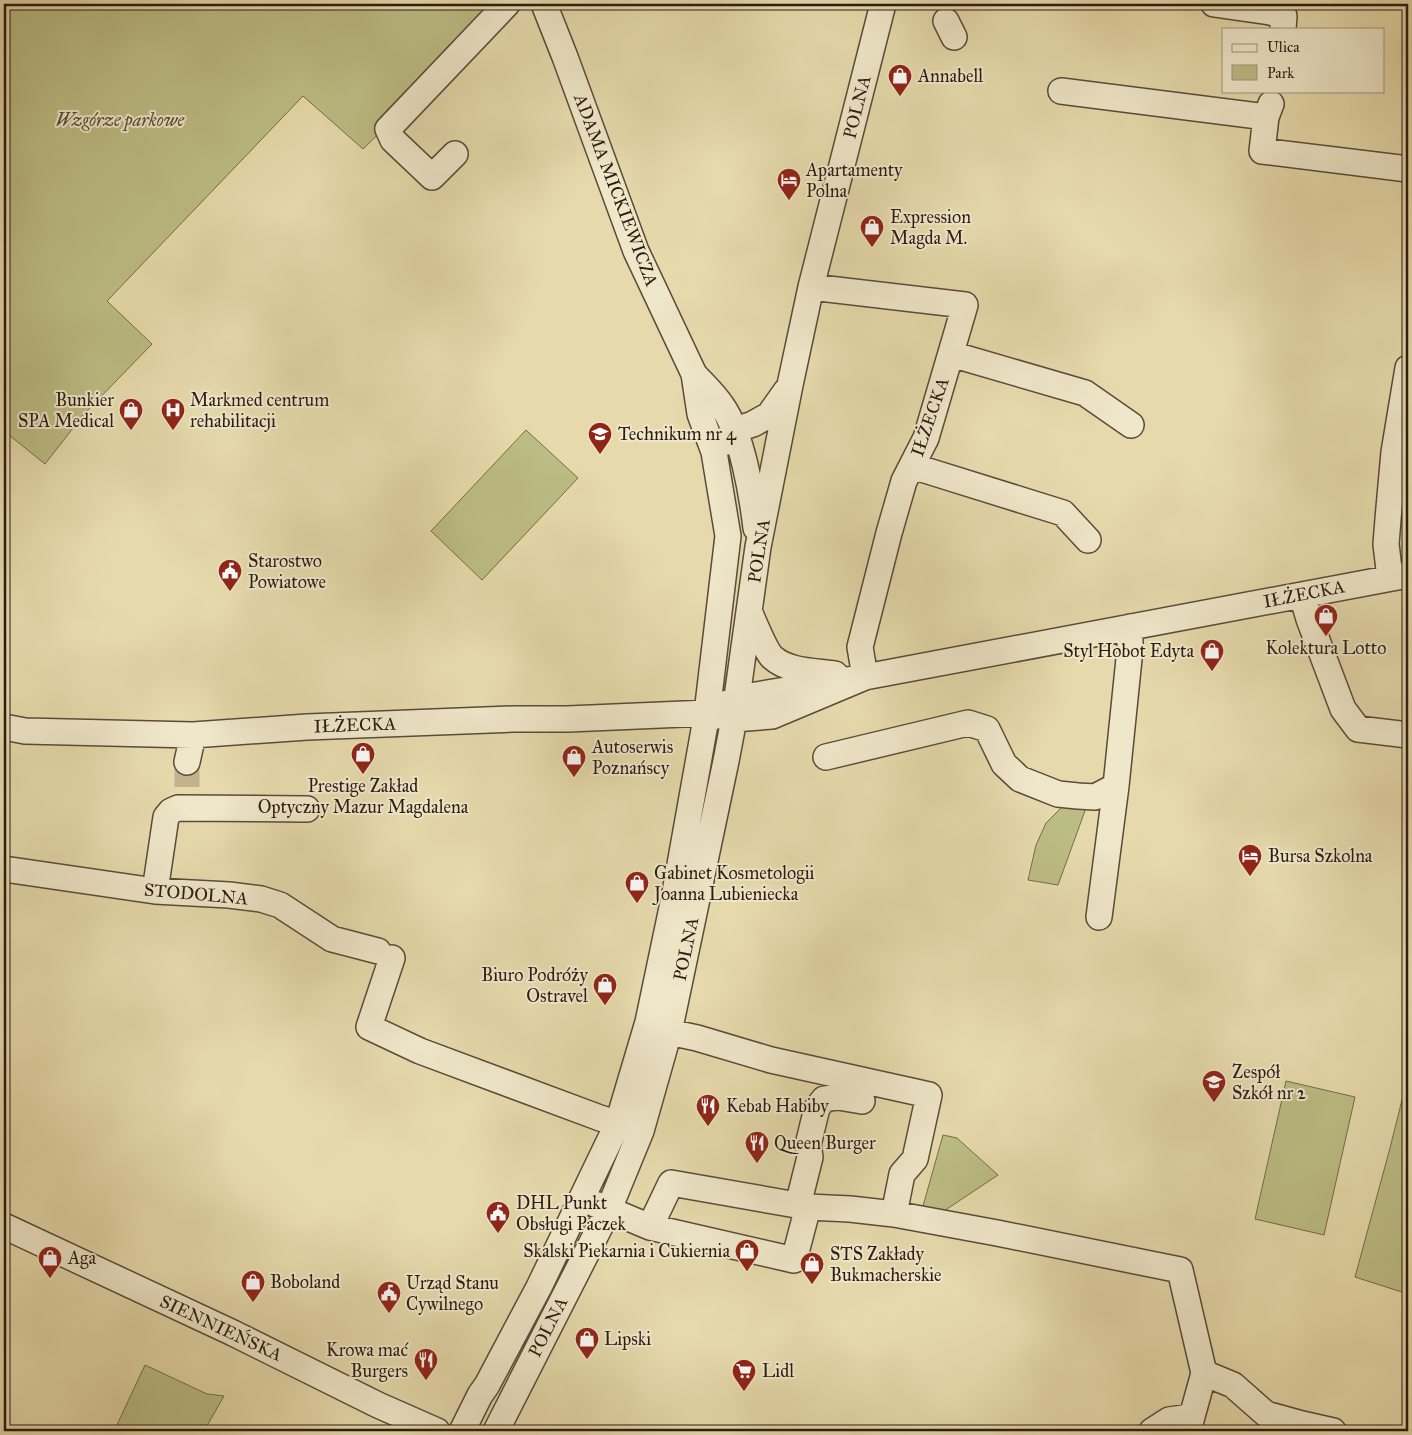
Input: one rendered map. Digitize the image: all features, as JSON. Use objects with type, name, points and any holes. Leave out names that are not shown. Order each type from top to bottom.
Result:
[{"type":"street","points":[[455,154],[432,177],[393,140],[388,128],[507,4]]},
{"type":"street","name":"ADAMA MICKIEWICZA","points":[[544,4],[565,56],[636,251],[694,374],[722,406],[735,430],[754,510],[758,547]]},
{"type":"street","name":"POLNA","points":[[462,1431],[538,1287],[618,1123],[648,1022],[673,961],[735,709],[758,547],[811,287],[883,4]]},
{"type":"street","points":[[1214,4],[1270,12],[1284,16],[1283,28]]},
{"type":"street","points":[[1061,92],[1269,110],[1262,151],[1408,169]]},
{"type":"street","name":"IŁŻECKA","points":[[811,287],[965,305],[926,438],[904,481],[889,533],[860,647],[865,677]]},
{"type":"street","points":[[951,354],[1085,393],[1131,425]]},
{"type":"street","name":"IŁŻECKA","points":[[4,727],[25,730],[193,735],[306,727],[707,713],[735,709],[767,693],[865,677],[1399,576],[1386,544],[1394,452],[1408,368]]},
{"type":"street","name":"ADAMA MICKIEWICZA","points":[[694,374],[700,414],[714,452],[728,536],[707,713]]},
{"type":"street","name":"POLNA","points":[[714,452],[735,430],[753,424],[769,414],[790,385]]},
{"type":"street","points":[[714,452],[742,454],[768,446],[780,436]]},
{"type":"street","points":[[912,466],[1063,513],[1088,540]]},
{"type":"street","points":[[1302,595],[1309,619],[1343,709],[1353,723],[1358,729],[1408,735]]},
{"type":"street","name":"IŁŻECKA","points":[[750,612],[771,656],[784,664],[801,670],[865,677]]},
{"type":"street","points":[[1099,917],[1116,786],[1130,649],[1130,627]]},
{"type":"street","name":"POLNA","points":[[496,1431],[609,1209],[641,1131],[669,1032],[673,961],[707,713]]},
{"type":"street","points":[[826,757],[968,723],[987,729],[1004,764],[1020,779],[1058,794],[1078,796],[1096,797],[1116,786]]},
{"type":"street","points":[[187,762],[193,735]]},
{"type":"street","points":[[155,891],[166,817],[171,811],[188,805],[307,809]]},
{"type":"street","name":"STODOLNA","points":[[4,869],[155,891],[229,895],[280,905],[332,939],[385,954],[369,1027],[420,1051],[591,1115],[618,1123]]},
{"type":"street","points":[[669,1032],[697,1038],[778,1062],[929,1095],[914,1158],[902,1174],[894,1214]]},
{"type":"street","points":[[581,1198],[650,1227],[794,1260],[810,1157],[808,1145],[817,1108],[824,1099],[838,1097],[862,1101]]},
{"type":"street","points":[[618,1123],[641,1131]]},
{"type":"street","points":[[650,1227],[671,1183],[803,1206],[894,1214],[1006,1234],[1180,1270],[1204,1373],[1190,1424],[1169,1420],[1152,1431]]},
{"type":"street","name":"SIENNIEŃSKA","points":[[4,1226],[437,1431]]},
{"type":"street","points":[[1204,1373],[1233,1385],[1266,1414],[1333,1431]]},
{"type":"green space","name":"Wzgórze parkowe","points":[[4,4],[513,4],[363,149],[303,96],[107,301],[152,344],[84,414],[45,464],[4,431]]},
{"type":"green space","points":[[526,430],[578,478],[482,580],[431,531]]},
{"type":"green space","points":[[1067,802],[1086,808],[1058,885],[1028,880],[1036,845],[1046,823]]},
{"type":"green space","points":[[1408,1076],[1408,1294],[1355,1277]]},
{"type":"green space","points":[[1286,1081],[1355,1097],[1324,1235],[1255,1219]]},
{"type":"green space","points":[[943,1135],[957,1138],[998,1175],[941,1213],[923,1206]]},
{"type":"green space","points":[[145,1365],[207,1394],[224,1396],[204,1431],[114,1431]]},
{"type":"tunnel","points":[[187,762],[187,801]]},
{"type":"place","name":"Annabell","points":[[900,97]]},
{"type":"place","name":"Apartamenty Polna","points":[[789,201]]},
{"type":"place","name":"Expression Magda M.","points":[[872,248]]},
{"type":"place","name":"Bunkier SPA Medical","points":[[131,431]]},
{"type":"place","name":"Markmed centrum rehabilitacji","points":[[173,431]]},
{"type":"place","name":"Technikum nr 4","points":[[600,455]]},
{"type":"place","name":"Starostwo Powiatowe","points":[[230,592]]},
{"type":"place","name":"Kolektura Lotto","points":[[1326,637]]},
{"type":"place","name":"Styl Hobot Edyta","points":[[1212,672]]},
{"type":"place","name":"Prestige Zakład Optyczny Mazur Magdalena","points":[[363,775]]},
{"type":"place","name":"Autoserwis Poznańscy","points":[[574,778]]},
{"type":"place","name":"Bursa Szkolna","points":[[1250,877]]},
{"type":"place","name":"Gabinet Kosmetologii Joanna Lubieniecka","points":[[637,904]]},
{"type":"place","name":"Biuro Podróży Ostravel","points":[[605,1006]]},
{"type":"place","name":"Zespół Szkół nr 2","points":[[1214,1103]]},
{"type":"place","name":"Kebab Habiby","points":[[708,1127]]},
{"type":"place","name":"Queen Burger","points":[[757,1164]]},
{"type":"place","name":"DHL Punkt Obsługi Paczek","points":[[498,1234]]},
{"type":"place","name":"Skalski Piekarnia i Cukiernia","points":[[747,1272]]},
{"type":"place","name":"Aga","points":[[50,1279]]},
{"type":"place","name":"STS Zakłady Bukmacherskie","points":[[812,1285]]},
{"type":"place","name":"Boboland","points":[[253,1303]]},
{"type":"place","name":"Urząd Stanu Cywilnego","points":[[389,1314]]},
{"type":"place","name":"Lipski","points":[[587,1360]]},
{"type":"place","name":"Krowa mać Burgers","points":[[426,1381]]},
{"type":"place","name":"Lidl","points":[[744,1392]]}]
